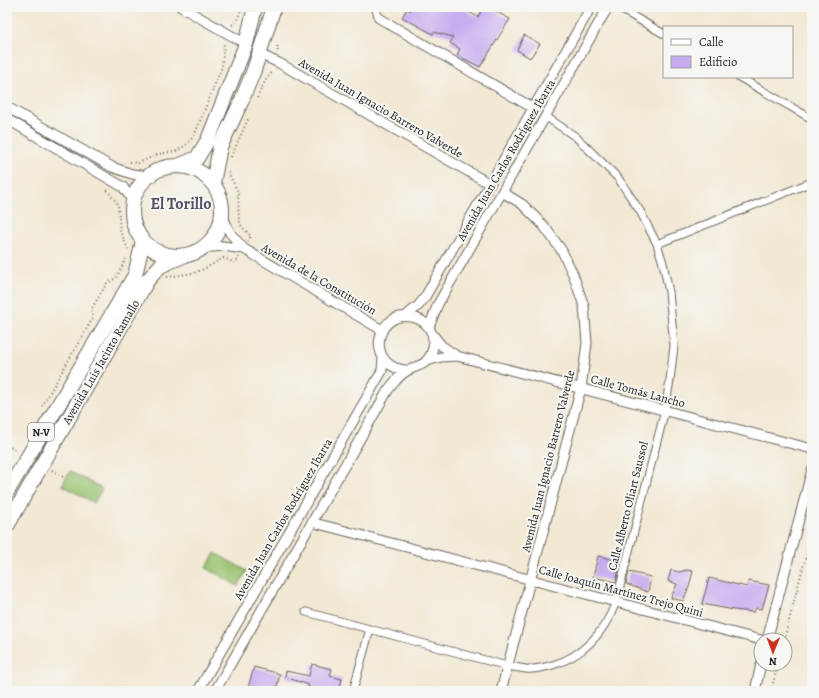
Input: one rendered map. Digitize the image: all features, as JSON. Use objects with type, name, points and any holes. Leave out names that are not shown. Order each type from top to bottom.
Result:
[{"type":"main road","points":[[178,166],[196,169],[213,183],[220,197],[222,214],[220,226],[212,239],[202,248],[185,255],[170,255],[155,250],[143,241],[136,229],[132,215],[133,202],[136,192],[149,176],[163,168],[178,166],[197,158],[208,140],[246,44],[255,7]]},
{"type":"main road","points":[[213,183],[220,147],[241,102],[259,54],[274,7]]},
{"type":"main road","name":"Avenida Luis Jacinto Ramallo","points":[[7,492],[135,275],[143,241]]},
{"type":"main road","name":"Avenida Luis Jacinto Ramallo","points":[[11,530],[147,281],[160,266],[185,255]]},
{"type":"street","points":[[181,7],[246,44]]},
{"type":"street","points":[[375,7],[379,18],[534,108]]},
{"type":"street","name":"Avenida Juan Carlos Rodríguez Ibarra","points":[[406,316],[419,305],[425,297],[591,7]]},
{"type":"street","name":"Avenida Juan Carlos Rodríguez Ibarra","points":[[431,331],[438,304],[608,7]]},
{"type":"street","points":[[617,7],[663,33]]},
{"type":"street","name":"Avenida Juan Ignacio Barrero Valverde","points":[[259,54],[279,63],[490,184]]},
{"type":"street","points":[[741,78],[812,119]]},
{"type":"street","points":[[7,107],[112,167],[132,174],[149,176]]},
{"type":"street","name":"Calle Alberto Oliart Saussol","points":[[306,612],[508,666],[526,669],[544,667],[566,661],[585,649],[596,638],[611,615],[616,602],[665,410],[674,346],[669,292],[663,263],[657,244],[640,211],[618,178],[576,137],[545,116]]},
{"type":"street","points":[[7,119],[123,187],[133,202]]},
{"type":"street","points":[[657,244],[812,182]]},
{"type":"street","name":"Avenida Juan Ignacio Barrero Valverde","points":[[501,691],[581,388],[587,343],[584,306],[573,274],[562,251],[544,226],[522,204],[502,192]]},
{"type":"street","name":"Avenida de la Constitución","points":[[222,214],[230,233],[244,249],[382,330]]},
{"type":"street","name":"Avenida de la Constitución","points":[[202,248],[223,246],[244,249]]},
{"type":"street","points":[[215,691],[388,390],[398,378],[408,370],[419,367],[427,361],[432,353],[434,344],[431,331],[424,322],[416,318],[406,316],[395,318],[387,324],[382,330],[379,340],[383,357],[390,365],[396,368],[408,370]]},
{"type":"street","name":"Calle Tomás Lancho","points":[[431,331],[442,346],[457,356]]},
{"type":"street","name":"Calle Tomás Lancho","points":[[427,361],[441,357],[457,356],[812,449]]},
{"type":"street","name":"Avenida Juan Carlos Rodríguez Ibarra","points":[[198,691],[376,383],[382,371],[383,357]]},
{"type":"street","points":[[769,632],[812,470]]},
{"type":"street","name":"Calle Joaquín Martínez Trejo Quini","points":[[313,521],[318,524],[753,638]]},
{"type":"street","points":[[353,691],[370,628]]},
{"type":"street","points":[[755,691],[759,672]]},
{"type":"path","points":[[112,167],[117,158],[131,162],[138,162],[159,154],[177,150],[187,144],[194,136],[222,67],[224,42],[231,27],[237,21],[242,7]]},
{"type":"path","points":[[256,102],[265,81],[279,63],[277,42],[278,36]]},
{"type":"path","points":[[230,161],[250,115]]},
{"type":"path","points":[[163,279],[204,270],[223,258],[236,263],[251,236],[242,227],[239,220],[238,192],[227,172]]},
{"type":"path","points":[[106,177],[103,181],[118,204],[120,231],[129,252]]},
{"type":"path","points":[[39,411],[92,318],[92,308],[107,283],[116,278],[126,257]]},
{"type":"path","points":[[13,456],[16,450]]},
{"type":"path","points":[[7,547],[11,530]]},
{"type":"path","points":[[786,632],[812,533]]},
{"type":"path","points":[[771,691],[776,672]]},
{"type":"green space","points":[[70,471],[102,489],[94,503],[62,485]]},
{"type":"green space","points":[[215,553],[247,571],[238,586],[206,568]]},
{"type":"building","points":[[413,7],[459,7],[478,17],[483,7],[487,7],[510,19],[480,67],[457,55],[460,49],[450,43],[453,37],[434,32],[433,34],[402,17],[407,9],[410,11]]},
{"type":"building","points":[[524,35],[540,44],[530,58],[517,50]]},
{"type":"building","points":[[598,556],[618,561],[617,568],[619,569],[616,582],[593,577]]},
{"type":"building","points":[[671,570],[679,572],[687,570],[693,571],[689,587],[683,601],[671,598],[677,584],[668,581]]},
{"type":"building","points":[[629,572],[651,577],[648,592],[626,584]]},
{"type":"building","points":[[709,578],[747,587],[748,581],[769,585],[762,609],[756,608],[754,612],[702,604]]},
{"type":"building","points":[[312,664],[332,669],[330,676],[342,679],[339,691],[322,691],[308,687],[309,685],[285,677],[286,671],[309,676]]},
{"type":"building","points":[[254,667],[280,674],[276,691],[247,691]]},
{"type":"district","name":"El Torillo","points":[[181,203]]}]
